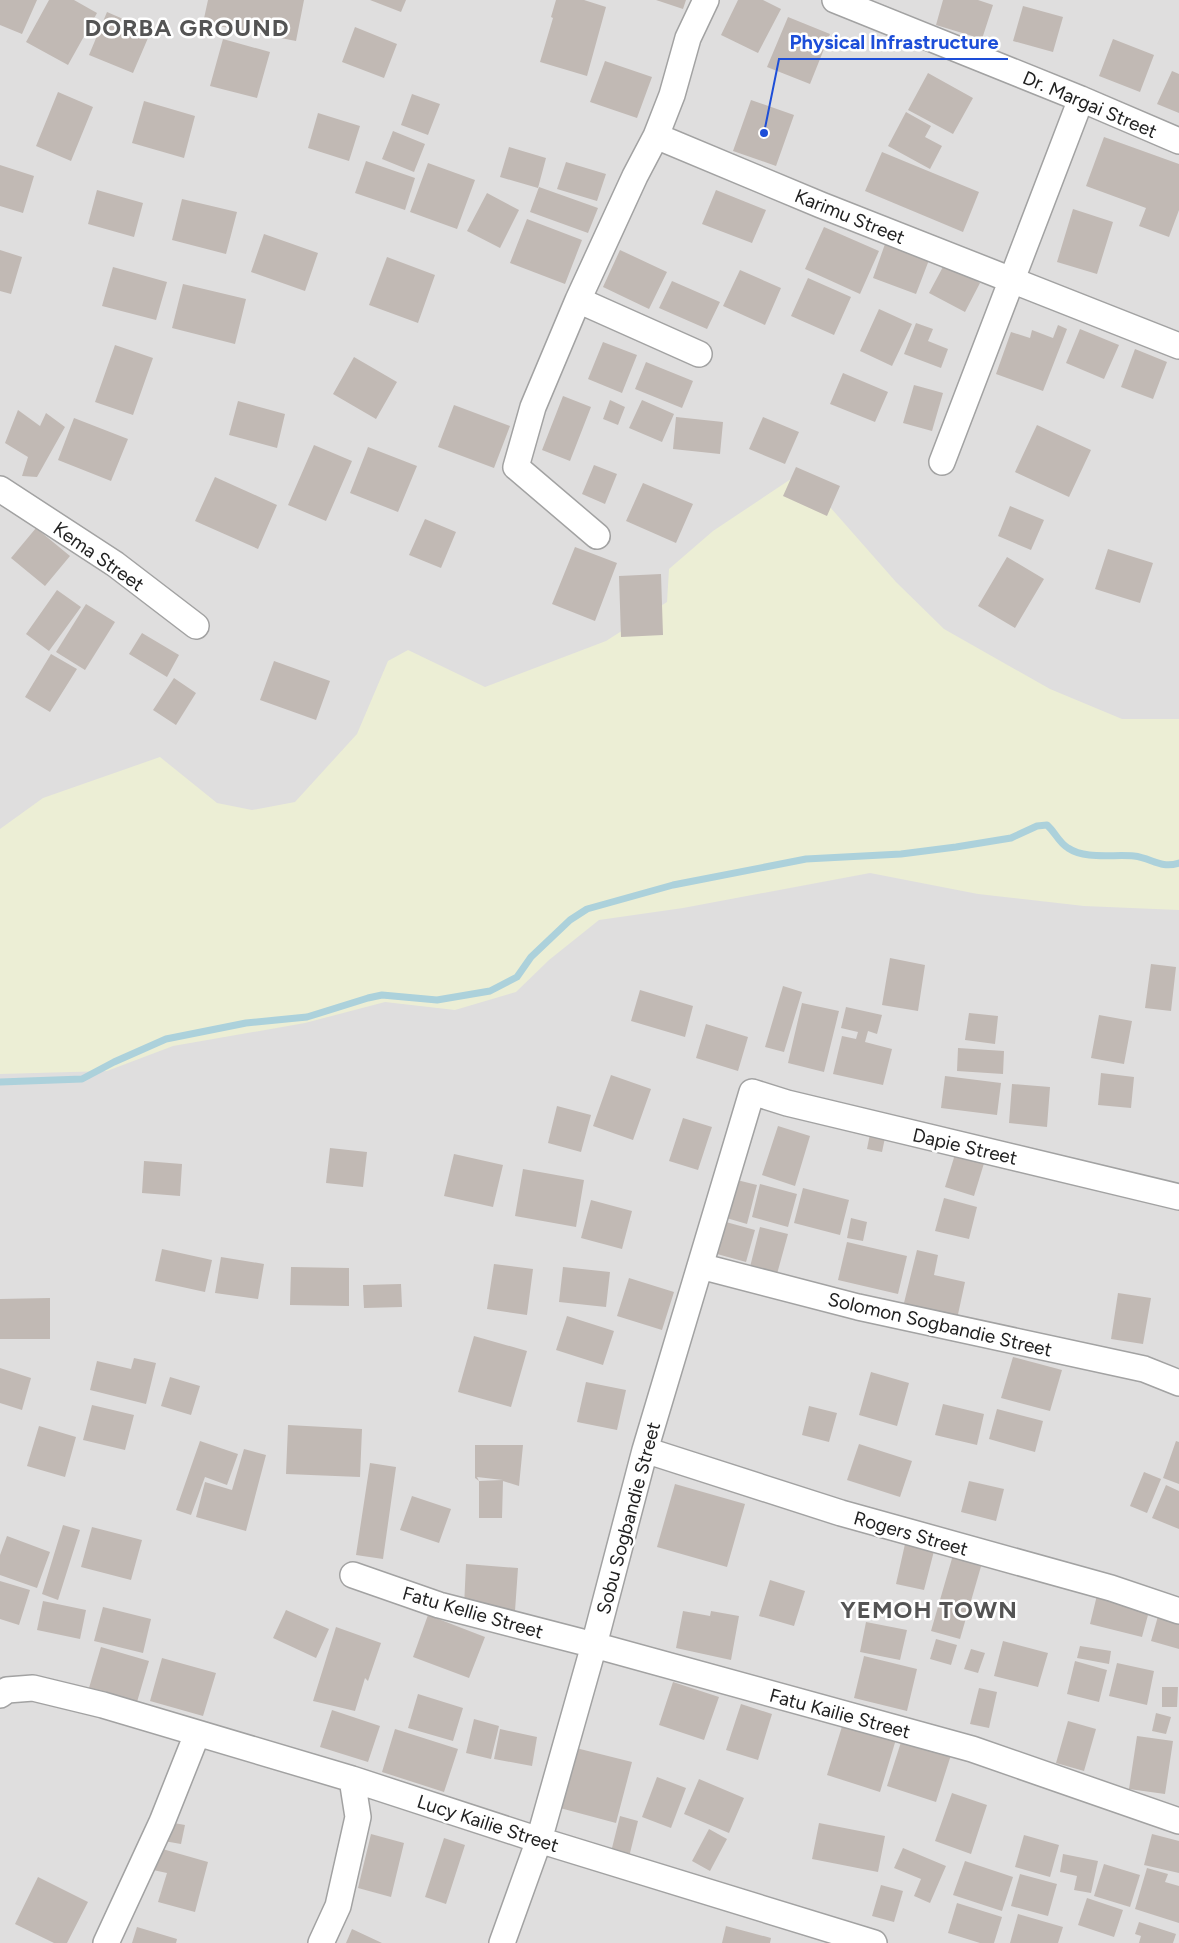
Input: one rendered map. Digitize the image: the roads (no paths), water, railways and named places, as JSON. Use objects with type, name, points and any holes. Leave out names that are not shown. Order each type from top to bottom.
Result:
[{"type":"street","points":[[597,536],[516,467],[533,407],[578,300],[635,176],[656,136],[672,95],[688,38],[706,0]]},
{"type":"street","name":"Dr. Margai Street","points":[[835,0],[1081,99],[1179,141]]},
{"type":"street","points":[[942,462],[1081,99]]},
{"type":"street","name":"Karimu Street","points":[[656,136],[821,206],[1179,346]]},
{"type":"street","points":[[578,300],[699,354]]},
{"type":"street","name":"Kema Street","points":[[0,489],[115,564],[196,626]]},
{"type":"street","name":"Dapie Street","points":[[752,1092],[796,1105],[1179,1198]]},
{"type":"street","name":"Sobu Sogbandie Street","points":[[502,1943],[539,1840],[594,1645],[645,1450],[752,1092]]},
{"type":"street","name":"Solomon Sogbandie Street","points":[[700,1266],[858,1307],[1144,1370],[1179,1383]]},
{"type":"street","name":"Rogers Street","points":[[645,1450],[841,1513],[1111,1588],[1179,1611]]},
{"type":"street","name":"Fatu Kellie Street","points":[[353,1575],[439,1605],[594,1645]]},
{"type":"street","name":"Fatu Kailie Street","points":[[594,1645],[972,1749],[1179,1821]]},
{"type":"street","name":"Lucy Kailie Street","points":[[0,1695],[6,1690],[33,1688],[103,1705],[352,1779],[539,1840],[873,1943]]},
{"type":"street","points":[[106,1943],[162,1822],[198,1734]]},
{"type":"street","points":[[321,1943],[338,1906],[358,1817],[352,1779]]},
{"type":"waterway","points":[[0,1082],[82,1079],[114,1062],[166,1039],[246,1023],[307,1017],[382,995],[437,1000],[490,991],[517,977],[531,957],[570,920],[587,909],[673,885],[806,859],[901,854],[956,847],[1011,838],[1037,826],[1047,825],[1065,846],[1075,852],[1100,856],[1134,856],[1166,865],[1179,863]]},
{"type":"place","name":"Physical Infrastructure","points":[[764,133]]},
{"type":"district","name":"DORBA GROUND","points":[[187,28]]},
{"type":"district","name":"YEMOH TOWN","points":[[929,1610]]}]
